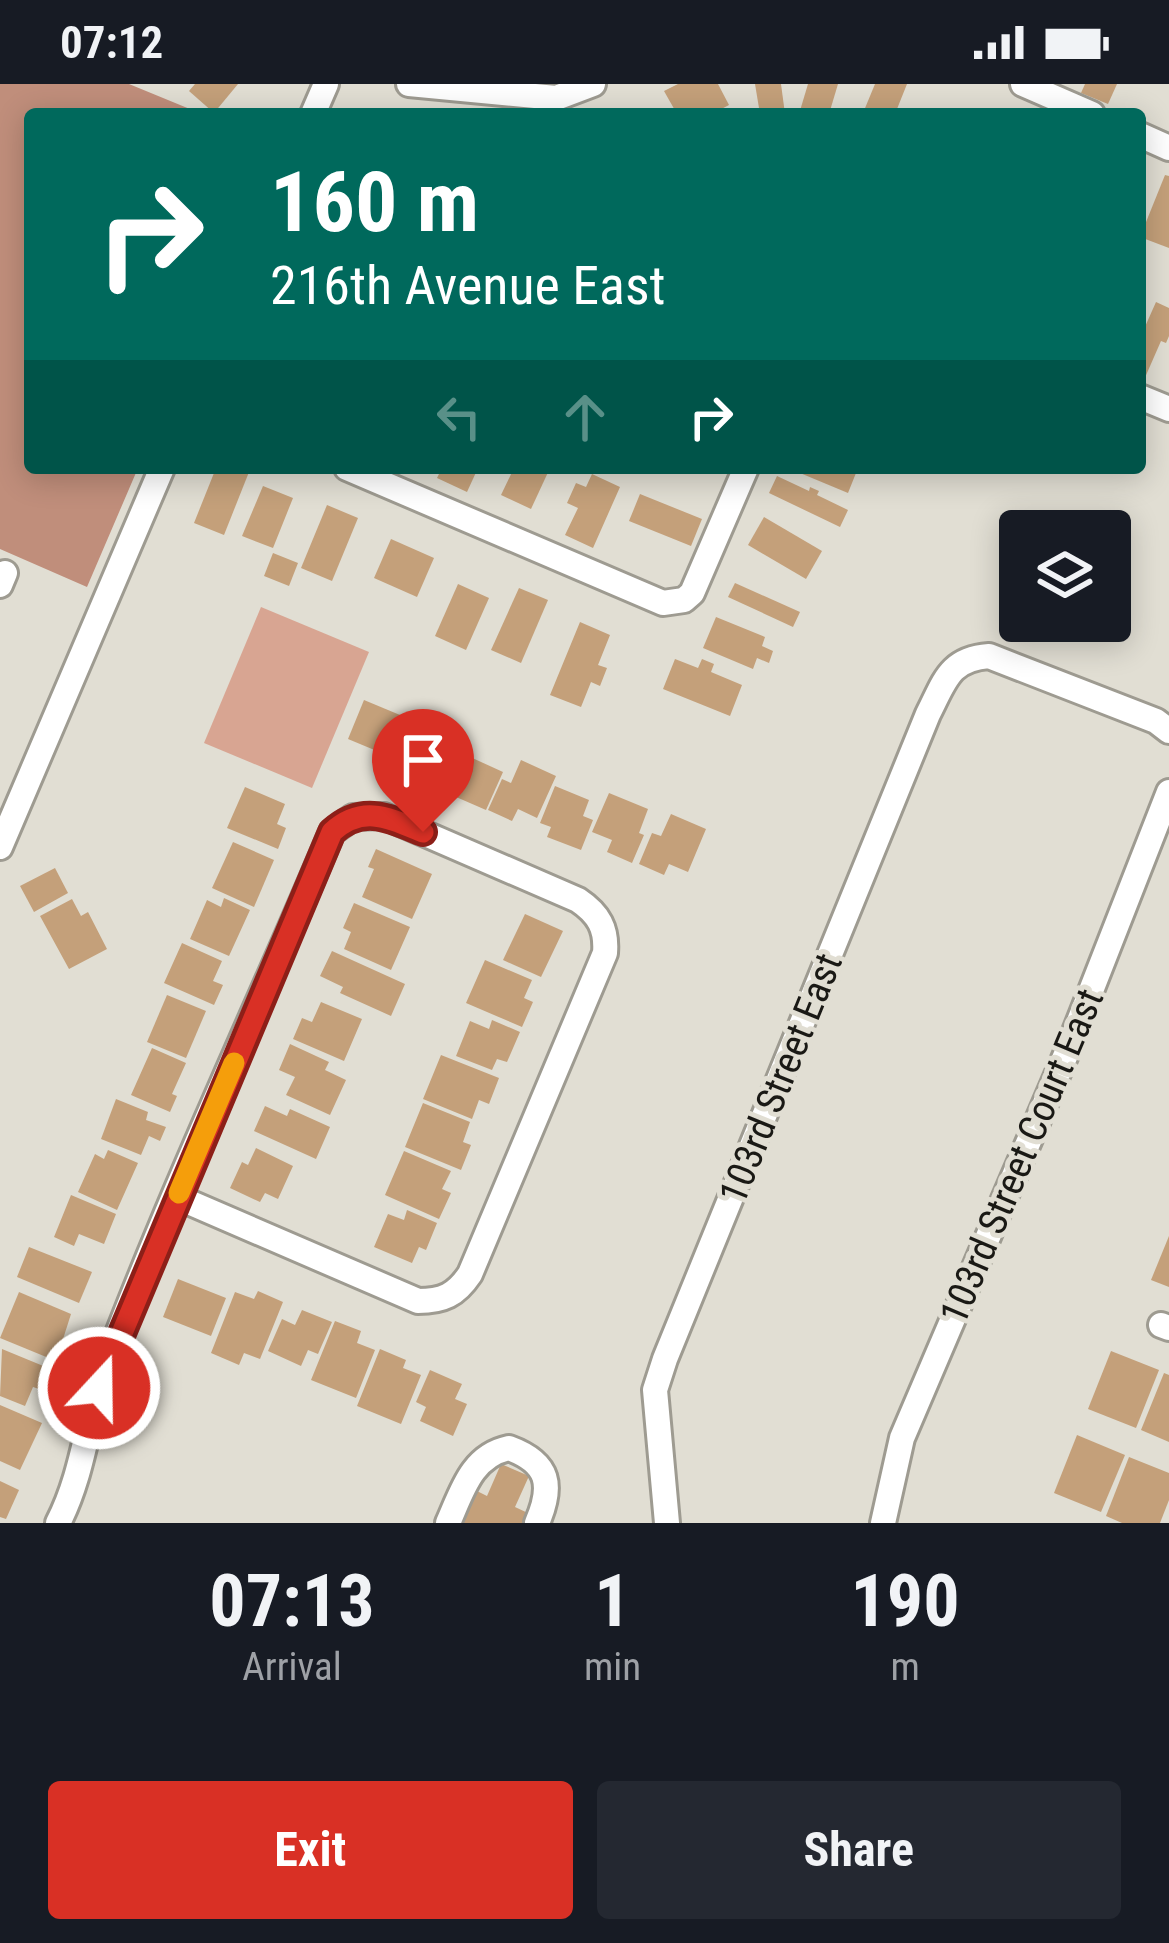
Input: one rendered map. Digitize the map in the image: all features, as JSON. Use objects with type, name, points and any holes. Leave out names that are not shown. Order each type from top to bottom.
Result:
[{"type":"street","points":[[409,84],[558,106],[593,84]]},
{"type":"street","points":[[1023,84],[1078,108]]},
{"type":"street","points":[[0,847],[160,474]]},
{"type":"street","points":[[360,474],[663,603],[684,600],[697,584],[743,474]]},
{"type":"street","name":"103rd Street East","points":[[667,1523],[656,1390],[665,1359],[928,714],[949,674],[961,662],[989,656],[1169,731]]},
{"type":"street","name":"103rd Street Court East","points":[[883,1523],[902,1438],[1067,1052],[1169,792]]},
{"type":"street","points":[[58,1523],[77,1478],[106,1367],[177,1197],[332,832],[352,817],[384,816],[578,900],[603,925],[605,953],[470,1274],[445,1299],[418,1301],[177,1197]]},
{"type":"street","points":[[448,1523],[469,1475],[485,1457],[509,1448],[526,1454],[546,1477],[548,1497],[537,1523]]},
{"type":"shaded area","points":[[0,84],[129,84],[187,108],[24,108],[24,474],[135,474],[87,587],[0,549]]},
{"type":"shaded area","points":[[261,607],[369,652],[312,788],[204,743]]},
{"type":"building","points":[[195,84],[238,84],[218,108],[208,108],[189,91]]},
{"type":"building","points":[[678,84],[718,84],[729,105],[674,108],[664,91]]},
{"type":"building","points":[[755,84],[781,84],[784,108],[759,108]]},
{"type":"building","points":[[808,84],[838,84],[831,108],[801,108]]},
{"type":"building","points":[[875,84],[907,84],[897,108],[865,108]]},
{"type":"building","points":[[1085,84],[1117,84],[1108,104],[1081,93]]},
{"type":"building","points":[[1165,175],[1169,176],[1169,248],[1146,239],[1146,222]]},
{"type":"building","points":[[1156,302],[1169,308],[1169,336],[1166,343],[1161,341],[1146,375],[1146,324]]},
{"type":"building","points":[[214,474],[248,474],[224,535],[194,523]]},
{"type":"building","points":[[439,474],[475,474],[467,492],[437,478]]},
{"type":"building","points":[[511,474],[547,474],[531,509],[501,495]]},
{"type":"building","points":[[592,474],[620,487],[593,548],[565,535],[578,508],[567,503],[576,483],[586,487]]},
{"type":"building","points":[[802,474],[856,474],[848,493]]},
{"type":"building","points":[[777,476],[819,491],[817,495],[848,510],[840,527],[769,493]]},
{"type":"building","points":[[263,486],[293,498],[273,548],[242,536]]},
{"type":"building","points":[[640,494],[702,519],[691,546],[629,521]]},
{"type":"building","points":[[327,505],[358,518],[332,581],[301,568]]},
{"type":"building","points":[[764,517],[822,551],[806,579],[748,545]]},
{"type":"building","points":[[391,539],[434,558],[417,597],[374,578]]},
{"type":"building","points":[[273,553],[298,563],[289,586],[264,576]]},
{"type":"building","points":[[735,583],[800,612],[793,627],[728,597]]},
{"type":"building","points":[[458,584],[489,598],[466,650],[435,636]]},
{"type":"building","points":[[519,588],[548,600],[521,663],[491,650]]},
{"type":"building","points":[[716,617],[765,637],[762,646],[773,651],[769,663],[757,658],[753,669],[703,648]]},
{"type":"building","points":[[580,622],[610,635],[598,665],[607,668],[600,686],[591,682],[581,707],[550,695]]},
{"type":"building","points":[[675,659],[698,668],[702,659],[714,664],[711,672],[742,685],[730,716],[663,689]]},
{"type":"building","points":[[364,700],[412,720],[396,759],[348,739]]},
{"type":"building","points":[[413,721],[455,738],[435,788],[414,779],[418,769],[397,760]]},
{"type":"building","points":[[457,751],[503,772],[486,810],[440,790]]},
{"type":"building","points":[[521,760],[556,776],[537,818],[518,809],[512,821],[488,810],[502,779],[511,783]]},
{"type":"building","points":[[555,786],[589,800],[583,816],[593,820],[581,850],[547,837],[551,827],[540,823]]},
{"type":"building","points":[[245,787],[285,804],[277,824],[286,828],[278,849],[227,828]]},
{"type":"building","points":[[609,793],[648,809],[632,863],[607,852],[612,840],[592,832]]},
{"type":"building","points":[[671,814],[706,829],[688,872],[669,864],[664,875],[639,864],[652,833],[661,836]]},
{"type":"building","points":[[233,842],[274,860],[254,907],[212,888]]},
{"type":"building","points":[[376,849],[432,874],[412,919],[362,897],[374,869],[368,867]]},
{"type":"building","points":[[55,868],[68,893],[34,912],[20,886]]},
{"type":"building","points":[[224,898],[250,910],[229,956],[190,939],[207,900],[221,907]]},
{"type":"building","points":[[72,899],[81,916],[88,912],[107,949],[69,969],[40,916]]},
{"type":"building","points":[[354,903],[410,927],[391,970],[344,949],[351,932],[343,928]]},
{"type":"building","points":[[525,914],[563,931],[541,977],[503,960]]},
{"type":"building","points":[[182,943],[222,961],[213,981],[223,985],[214,1005],[164,983]]},
{"type":"building","points":[[332,951],[405,984],[391,1016],[340,993],[343,987],[320,976]]},
{"type":"building","points":[[485,960],[532,980],[524,998],[533,1002],[522,1027],[466,1003]]},
{"type":"building","points":[[167,995],[206,1011],[186,1058],[147,1042]]},
{"type":"building","points":[[321,1002],[362,1019],[344,1061],[293,1039],[302,1018],[312,1022]]},
{"type":"building","points":[[492,1020],[520,1032],[507,1062],[497,1059],[492,1070],[456,1056],[470,1021],[489,1029]]},
{"type":"building","points":[[290,1044],[329,1062],[325,1070],[346,1080],[330,1115],[286,1095],[295,1077],[279,1070]]},
{"type":"building","points":[[152,1048],[186,1063],[172,1094],[177,1096],[170,1112],[131,1095]]},
{"type":"building","points":[[441,1055],[499,1078],[489,1104],[479,1100],[472,1119],[423,1099]]},
{"type":"building","points":[[116,1099],[148,1112],[146,1120],[166,1127],[160,1141],[149,1136],[141,1155],[101,1139]]},
{"type":"building","points":[[423,1103],[470,1122],[463,1142],[471,1145],[461,1170],[405,1147]]},
{"type":"building","points":[[265,1106],[287,1116],[290,1109],[330,1127],[316,1159],[254,1131]]},
{"type":"building","points":[[256,1148],[293,1166],[278,1199],[265,1193],[260,1202],[230,1188],[242,1162],[248,1165]]},
{"type":"building","points":[[108,1150],[138,1163],[117,1210],[78,1192],[95,1154],[104,1159]]},
{"type":"building","points":[[404,1151],[451,1171],[442,1189],[451,1193],[439,1219],[385,1195]]},
{"type":"building","points":[[71,1195],[116,1214],[104,1244],[79,1234],[74,1246],[54,1237]]},
{"type":"building","points":[[407,1210],[437,1223],[426,1250],[419,1247],[412,1263],[374,1247],[388,1214],[404,1220]]},
{"type":"building","points":[[1169,1236],[1169,1287],[1151,1280]]},
{"type":"building","points":[[29,1247],[92,1272],[79,1303],[17,1277]]},
{"type":"building","points":[[178,1279],[226,1298],[211,1336],[163,1317]]},
{"type":"building","points":[[258,1291],[283,1302],[260,1359],[244,1353],[239,1365],[211,1353],[235,1292],[254,1299]]},
{"type":"building","points":[[19,1292],[71,1314],[56,1361],[0,1338]]},
{"type":"building","points":[[302,1310],[332,1322],[318,1354],[308,1350],[301,1366],[268,1351],[282,1319],[295,1325]]},
{"type":"building","points":[[335,1321],[361,1331],[357,1343],[375,1350],[356,1398],[311,1380]]},
{"type":"building","points":[[2,1349],[53,1370],[45,1391],[33,1387],[25,1406],[0,1396]]},
{"type":"building","points":[[380,1349],[406,1360],[403,1368],[421,1375],[401,1424],[357,1406]]},
{"type":"building","points":[[1111,1351],[1159,1370],[1136,1428],[1088,1409]]},
{"type":"building","points":[[430,1370],[462,1384],[455,1399],[467,1404],[453,1436],[420,1421],[426,1407],[416,1402]]},
{"type":"building","points":[[1164,1373],[1169,1375],[1169,1442],[1141,1430]]},
{"type":"building","points":[[0,1405],[42,1423],[20,1470],[0,1461]]},
{"type":"building","points":[[1077,1435],[1125,1455],[1101,1512],[1054,1493]]},
{"type":"building","points":[[1129,1457],[1169,1473],[1169,1500],[1160,1523],[1122,1523],[1106,1516]]},
{"type":"building","points":[[501,1464],[529,1476],[515,1507],[530,1514],[526,1523],[460,1523],[475,1490],[487,1496]]},
{"type":"building","points":[[0,1481],[19,1490],[6,1519],[0,1517]]},
{"type":"slow traffic","points":[[179,1193],[234,1063]]},
{"type":"route","points":[[99,1388],[332,832],[344,821],[370,813],[423,832]]}]
